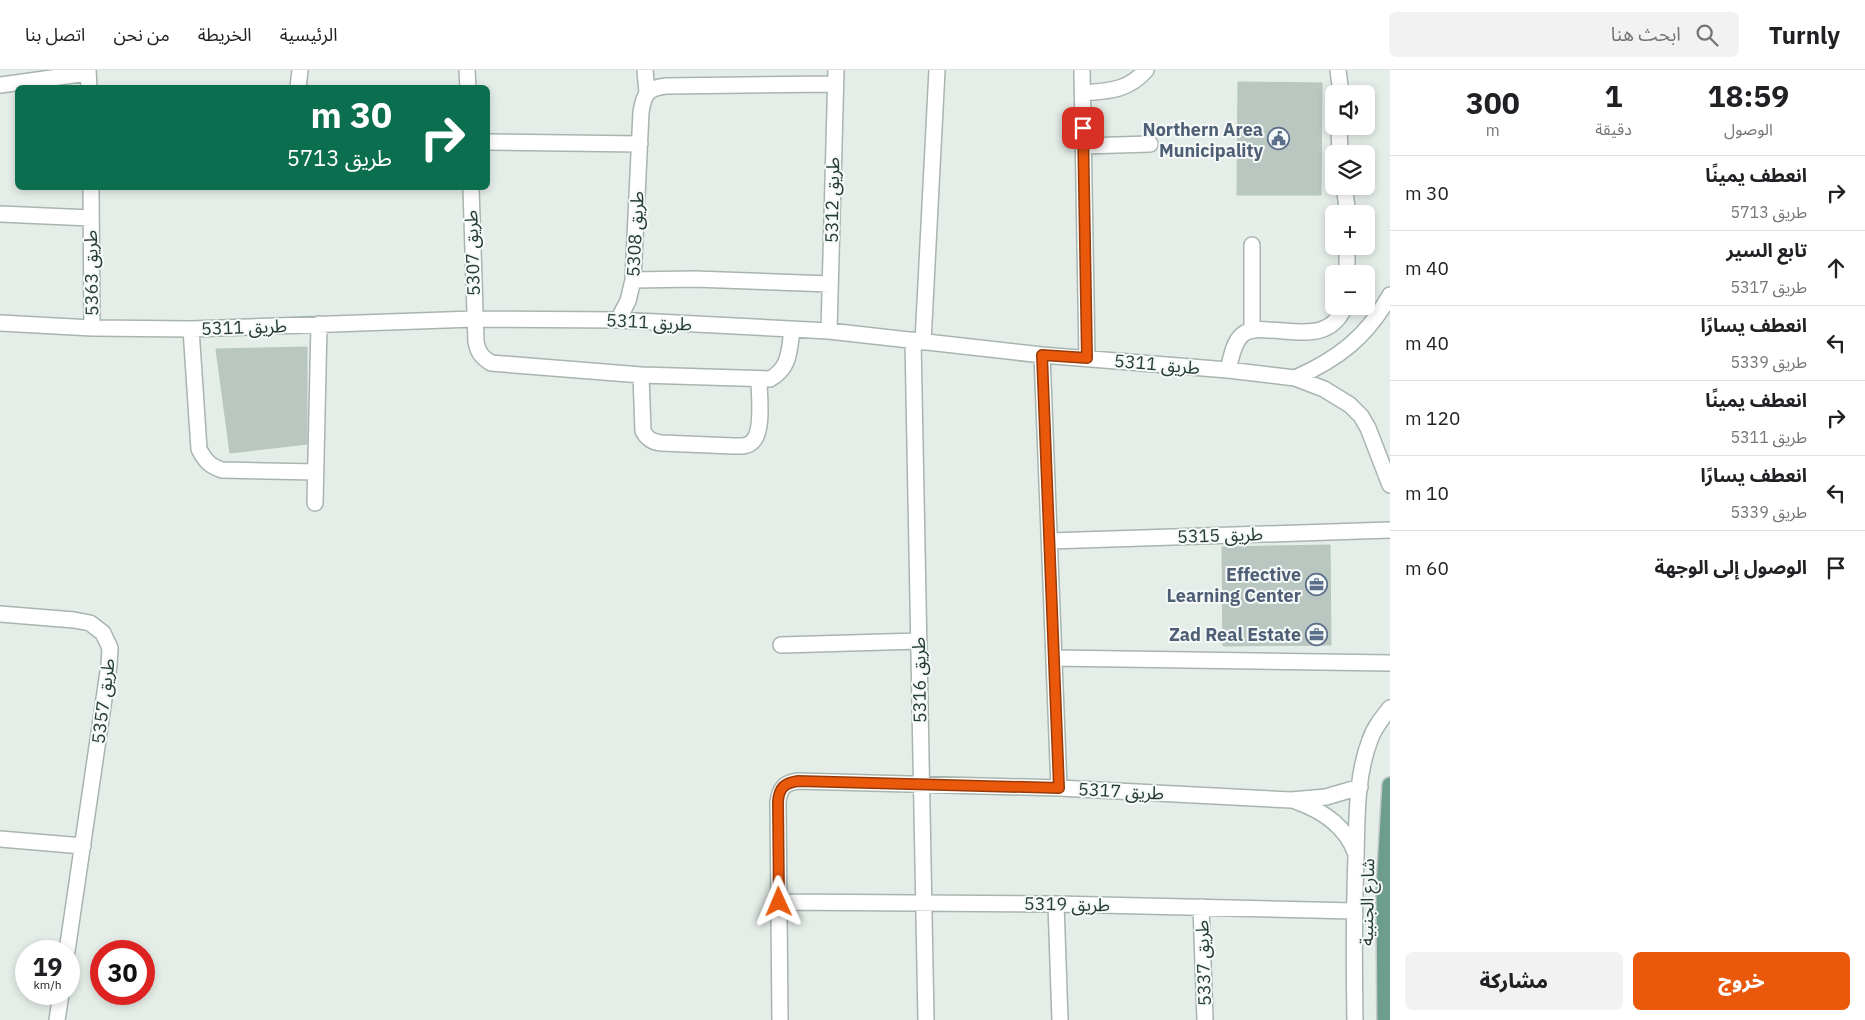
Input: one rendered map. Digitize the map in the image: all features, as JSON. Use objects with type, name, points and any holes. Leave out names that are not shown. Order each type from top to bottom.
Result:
[{"type":"main road","name":"شارع الجنبية","points":[[1385,1020],[1384,890],[1390,785]]},
{"type":"street","points":[[298,85],[300,70]]},
{"type":"street","points":[[467,70],[468,85]]},
{"type":"street","points":[[645,70],[647,93]]},
{"type":"street","name":"طريق 5316","points":[[926,1020],[918,641],[918,341],[937,70]]},
{"type":"street","points":[[1082,70],[1087,358]]},
{"type":"street","points":[[1082,93],[1099,92],[1130,85],[1138,80],[1146,70]]},
{"type":"street","points":[[1338,70],[1340,85]]},
{"type":"street","points":[[0,85],[88,77]]},
{"type":"street","points":[[647,93],[655,87],[666,86],[836,77]]},
{"type":"street","name":"طريق 5312","points":[[829,331],[836,77]]},
{"type":"street","name":"طريق 5308","points":[[618,320],[628,301],[633,280],[641,112],[643,99],[647,93]]},
{"type":"street","points":[[490,142],[640,144]]},
{"type":"street","points":[[1084,146],[1150,144]]},
{"type":"street","name":"طريق 5363","points":[[91,190],[92,328]]},
{"type":"street","name":"طريق 5307","points":[[471,190],[474,319],[478,351],[483,358],[491,363],[759,380]]},
{"type":"street","name":"طريق 5363","points":[[0,214],[91,218]]},
{"type":"street","points":[[1252,245],[1252,330]]},
{"type":"street","points":[[633,280],[694,279],[830,284]]},
{"type":"street","points":[[1295,378],[1320,367],[1344,352],[1364,333],[1381,311],[1390,295]]},
{"type":"street","points":[[1228,370],[1237,341],[1243,334],[1252,330],[1312,332],[1327,329],[1339,320],[1341,315]]},
{"type":"street","name":"طريق 5311","points":[[0,323],[92,328],[191,329],[474,319],[618,320],[829,331],[1042,355],[1228,370],[1295,378],[1324,389],[1350,405],[1361,416],[1374,441],[1390,485]]},
{"type":"street","points":[[315,503],[319,324]]},
{"type":"street","points":[[191,329],[199,449],[204,459],[212,466],[222,470],[316,472]]},
{"type":"street","points":[[641,374],[643,431],[647,438],[653,442],[661,443],[744,446],[753,442],[758,433],[759,380],[770,380],[779,374],[785,366],[792,330]]},
{"type":"street","points":[[1042,355],[1059,788]]},
{"type":"street","name":"طريق 5315","points":[[1050,541],[1390,530]]},
{"type":"street","name":"طريق 5357","points":[[0,614],[90,622],[103,633],[110,648],[69,940]]},
{"type":"street","points":[[781,645],[918,641]]},
{"type":"street","points":[[1054,658],[1390,663]]},
{"type":"street","points":[[1355,1020],[1354,911],[1360,787],[1370,740],[1375,729],[1390,708]]},
{"type":"street","name":"طريق 5317","points":[[779,902],[778,802],[782,786],[788,782],[1059,788],[1291,800],[1326,797],[1360,787]]},
{"type":"street","name":"طريق 5317","points":[[1291,800],[1310,806],[1328,817],[1341,828],[1352,843],[1356,853]]},
{"type":"street","points":[[0,839],[83,846]]},
{"type":"street","points":[[779,902],[780,1020]]},
{"type":"street","name":"طريق 5319","points":[[779,902],[1056,904],[1354,911]]},
{"type":"street","points":[[1056,904],[1060,1020]]},
{"type":"street","name":"طريق 5337","points":[[1201,907],[1205,1020]]},
{"type":"street","points":[[57,1020],[59,1005]]},
{"type":"building","name":"Northern Area Municipality","points":[[1238,82],[1322,83],[1321,195],[1237,195]]},
{"type":"building","points":[[307,347],[307,444],[230,453],[216,349]]},
{"type":"building","points":[[1330,545],[1331,645],[1223,646],[1222,547]]},
{"type":"place","name":"Northern Area Municipality","points":[[1279,139]]},
{"type":"place","name":"Effective Learning Center","points":[[1317,584]]},
{"type":"place","name":"Zad Real Estate","points":[[1317,634]]},
{"type":"route","points":[[779,902],[778,802],[782,786],[788,782],[1059,788],[1042,355],[1087,358],[1083,128]]}]
